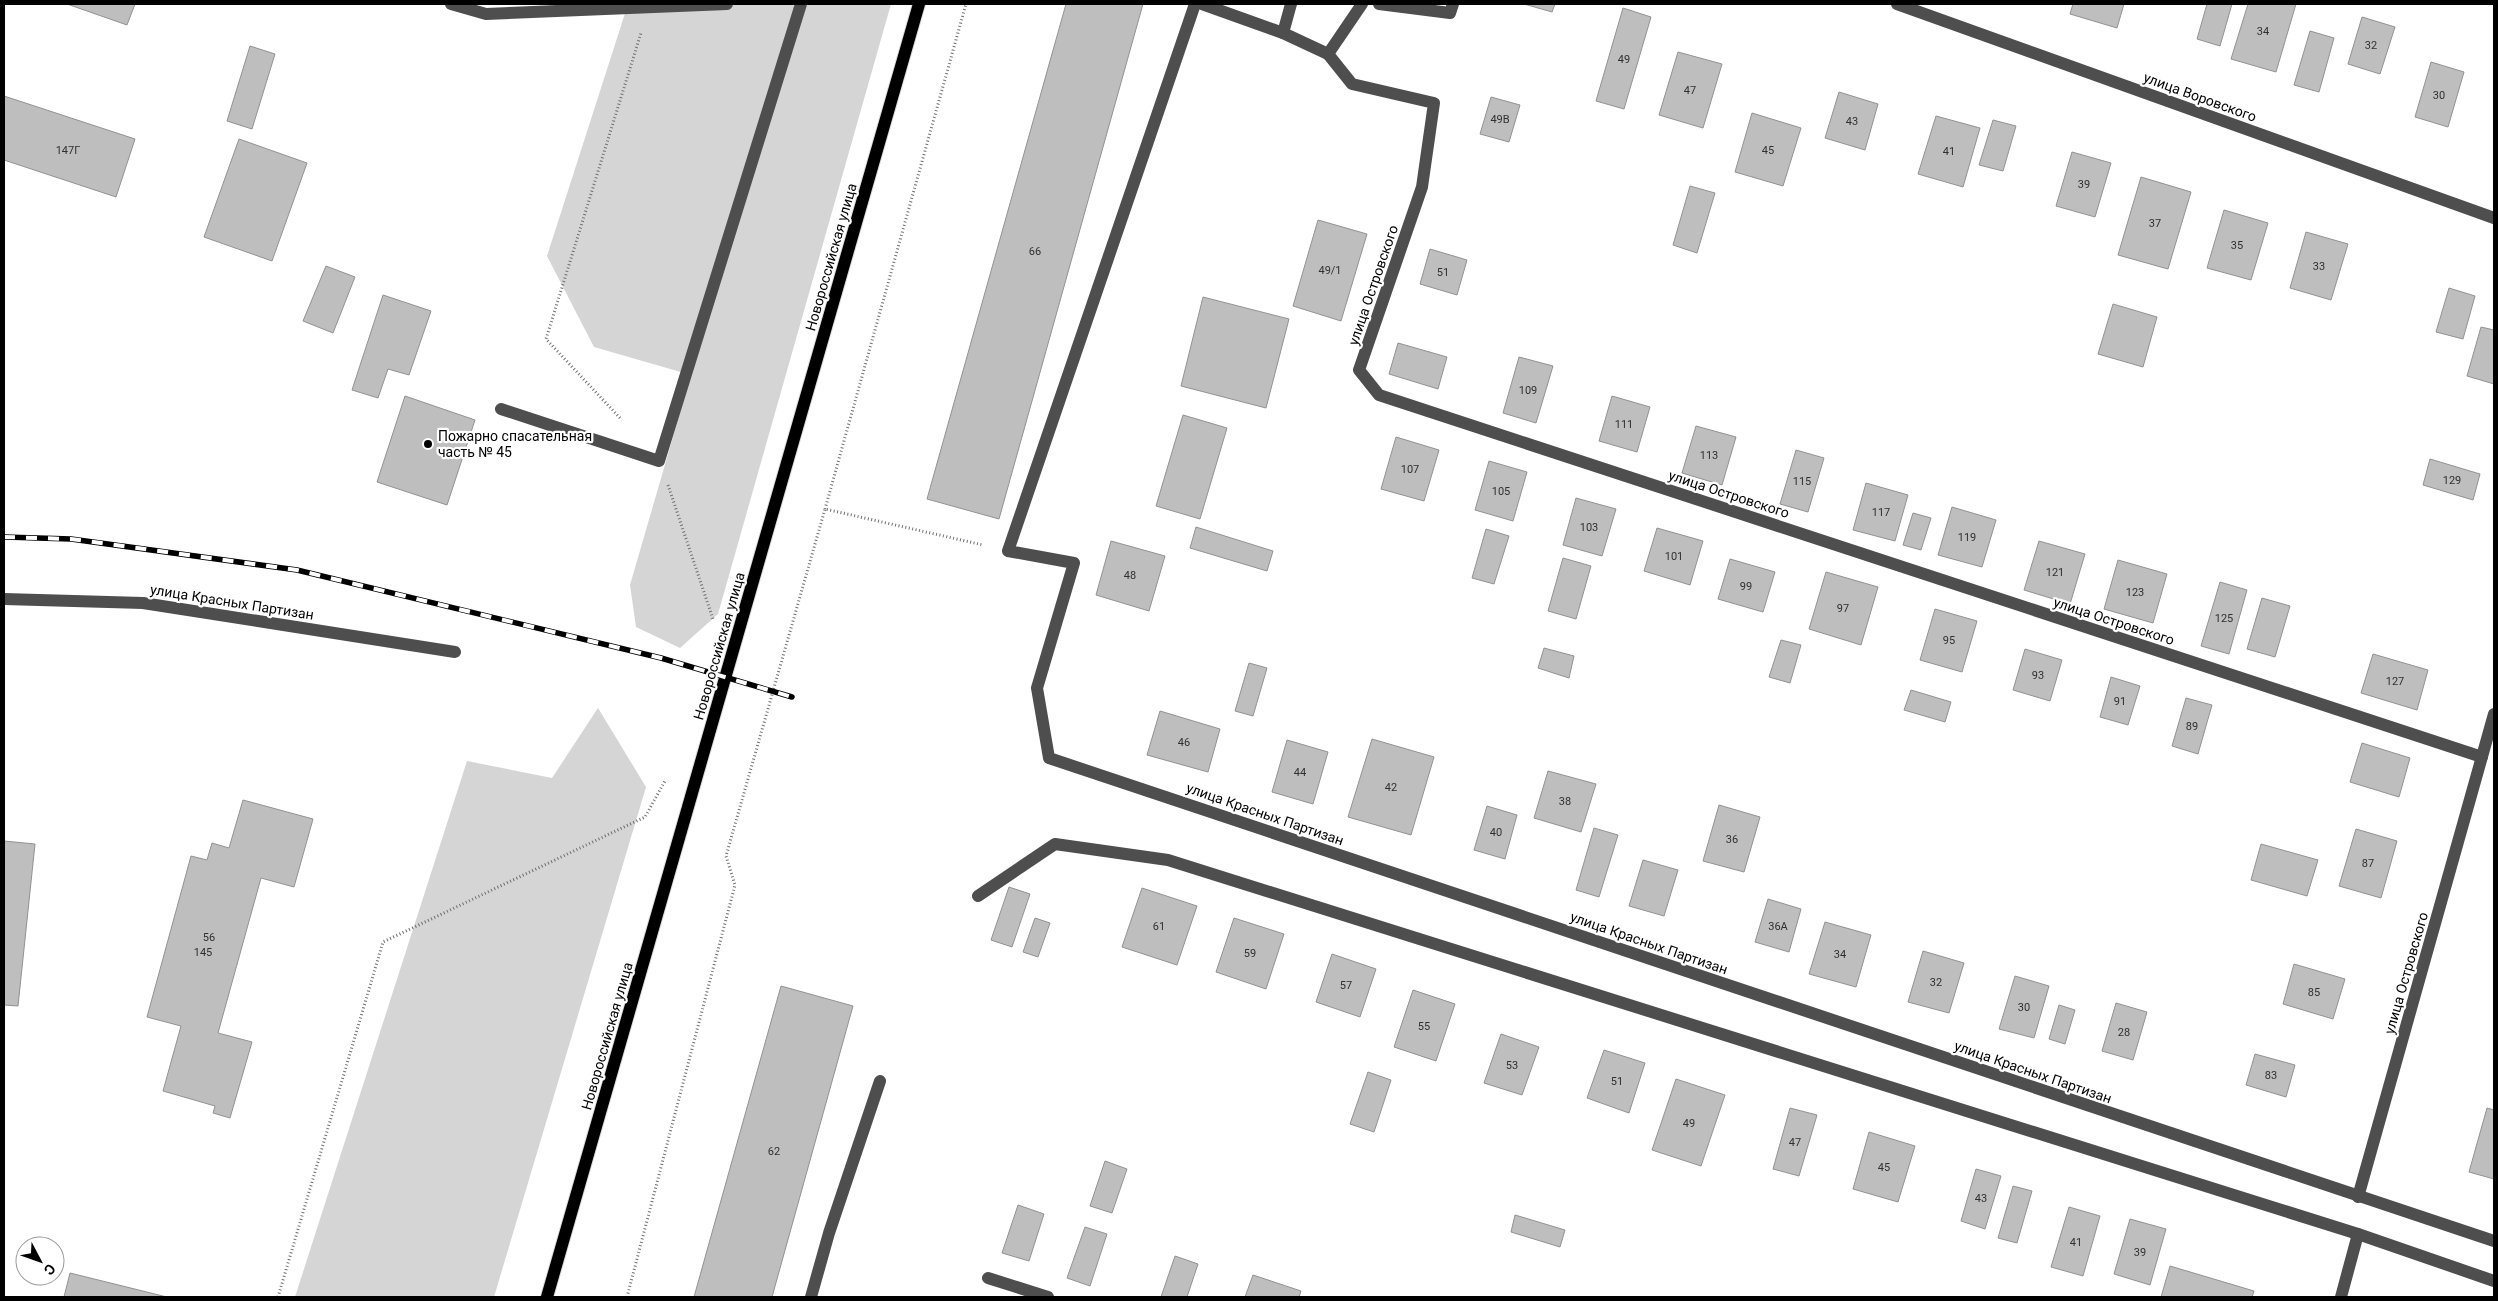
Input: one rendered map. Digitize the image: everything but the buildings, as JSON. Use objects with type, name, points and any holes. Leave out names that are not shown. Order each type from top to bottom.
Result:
[{"type":"main road","name":"Новороссийская улица","points":[[548,1297],[919,4]]},
{"type":"street","points":[[451,4],[486,14],[727,4]]},
{"type":"street","points":[[501,409],[659,461],[801,4]]},
{"type":"street","points":[[1008,551],[1195,4]]},
{"type":"street","points":[[1202,4],[1282,33],[1328,54],[1362,4]]},
{"type":"street","points":[[1282,33],[1291,4]]},
{"type":"street","points":[[1379,4],[1450,13],[1453,4]]},
{"type":"street","name":"улица Воровского","points":[[1897,4],[2494,218]]},
{"type":"street","name":"улица Островского","points":[[1328,54],[1352,84],[1434,103],[1422,187],[1359,370],[1379,395],[2482,757]]},
{"type":"street","name":"улица Красных Партизан","points":[[1008,551],[1074,563],[1037,688],[1049,758],[2494,1241]]},
{"type":"street","name":"улица Красных Партизан","points":[[4,599],[143,604],[455,652]]},
{"type":"street","name":"улица Островского","points":[[2358,1197],[2494,714]]},
{"type":"street","points":[[978,896],[1055,844],[1168,860],[2358,1234],[2494,1281]]},
{"type":"street","points":[[812,1297],[829,1234],[880,1082]]},
{"type":"street","points":[[2341,1297],[2358,1234]]},
{"type":"street","points":[[988,1278],[1048,1297]]},
{"type":"path","points":[[626,1297],[734,885],[726,856],[966,4]]},
{"type":"path","points":[[626,425],[546,339],[649,7]]},
{"type":"path","points":[[659,461],[715,624]]},
{"type":"path","points":[[825,509],[1008,551]]},
{"type":"path","points":[[278,1297],[383,942],[645,817],[667,777]]},
{"type":"shaded area","points":[[628,4],[891,4],[718,614],[680,648],[636,627],[630,585],[691,375],[594,347],[547,256]]},
{"type":"shaded area","points":[[598,708],[646,787],[494,1297],[295,1297],[467,761],[552,778]]},
{"type":"railway","points":[[4,537],[71,539],[297,570],[661,658],[792,697]]},
{"type":"place","name":"Пожарно спасательная часть № 45","points":[[428,444]]}]
